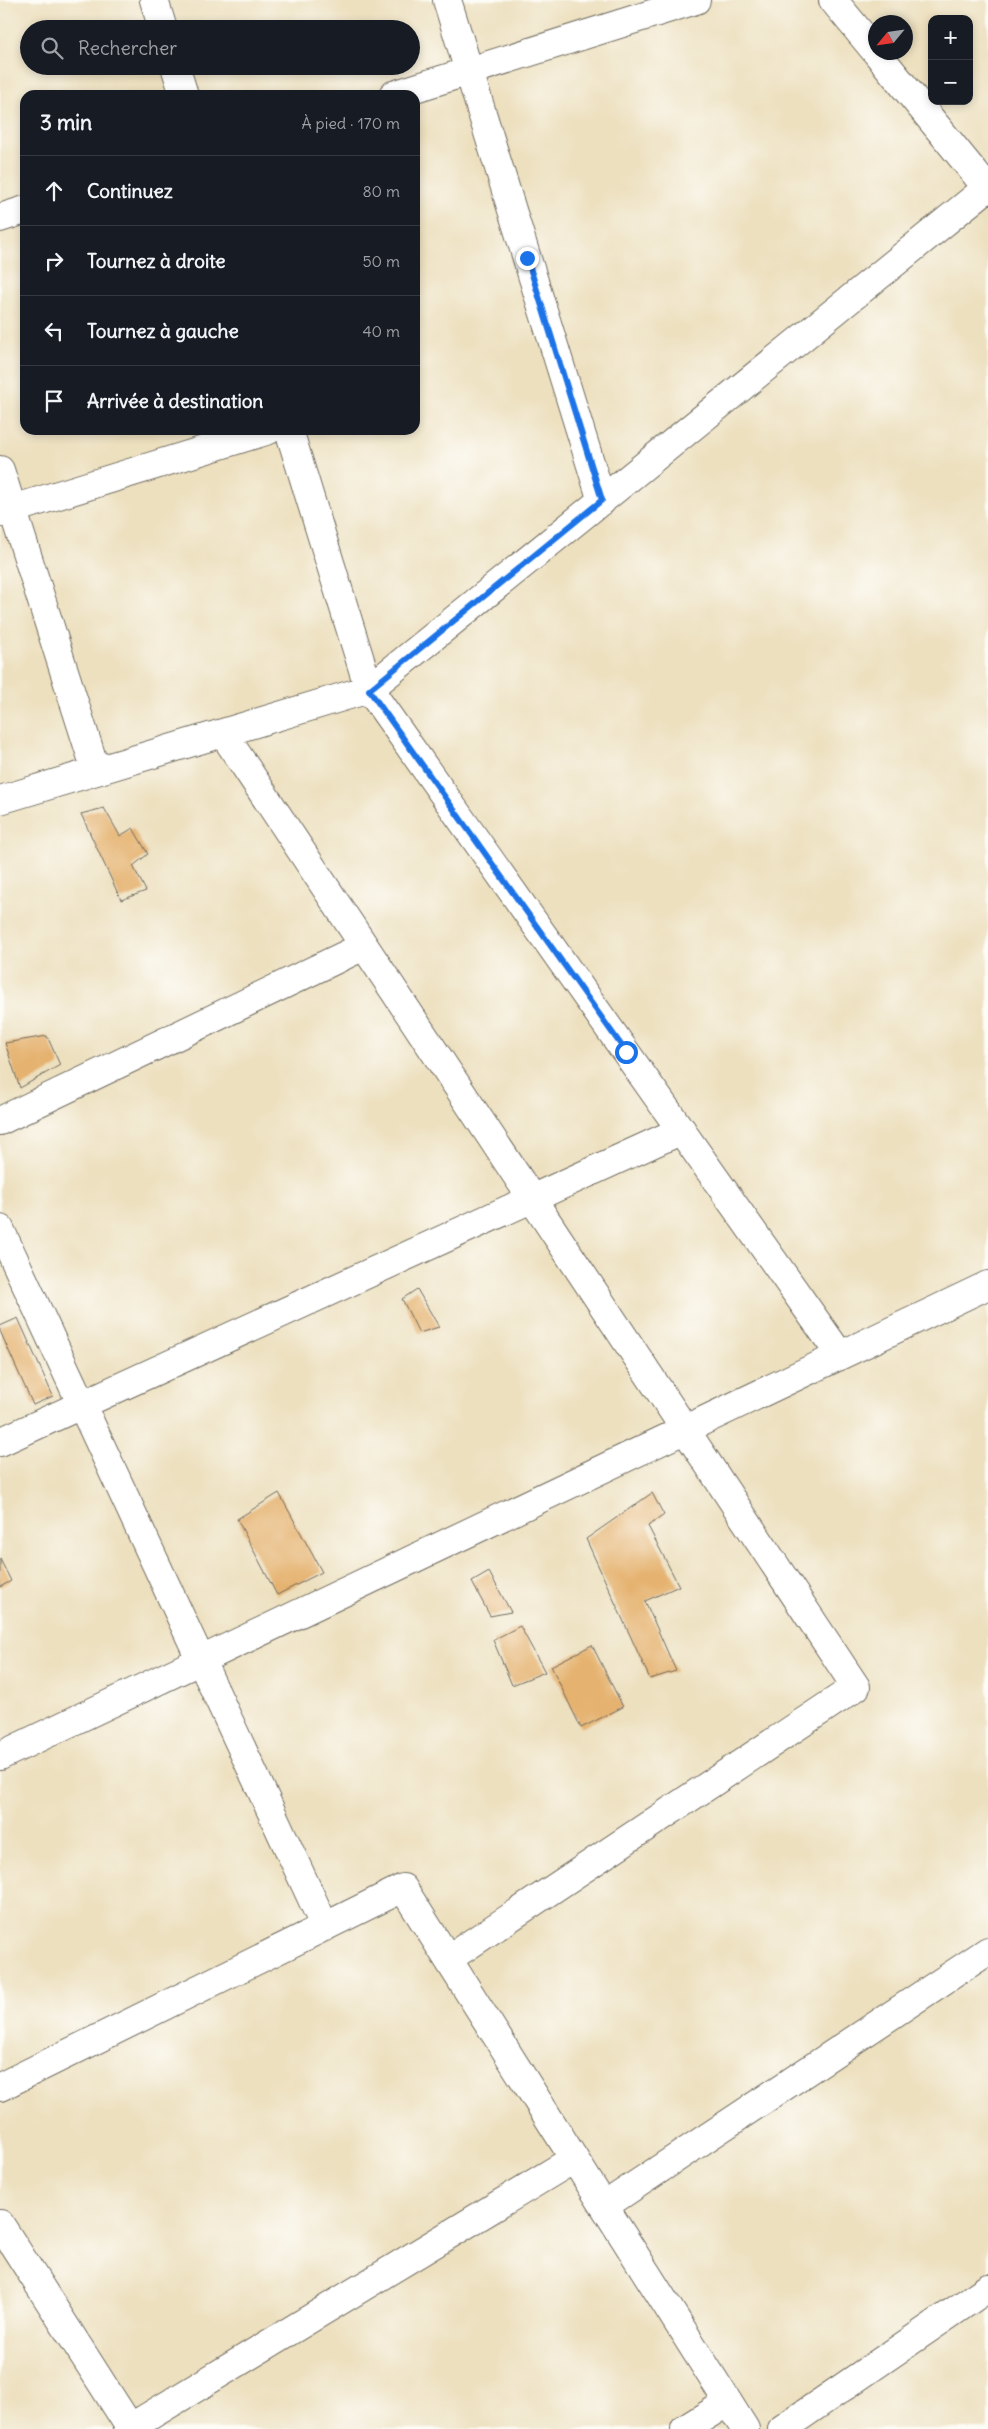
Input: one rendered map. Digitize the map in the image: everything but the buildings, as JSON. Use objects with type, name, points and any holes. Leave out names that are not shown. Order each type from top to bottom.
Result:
[{"type":"street","points":[[154,0],[160,20]]},
{"type":"street","points":[[447,0],[602,500]]},
{"type":"street","points":[[409,90],[696,0]]},
{"type":"street","points":[[832,0],[868,43]]},
{"type":"street","points":[[0,800],[369,690],[987,188],[883,60]]},
{"type":"street","points":[[178,75],[182,90]]},
{"type":"street","points":[[0,218],[20,212]]},
{"type":"street","points":[[6,511],[253,435]]},
{"type":"street","points":[[290,435],[369,690],[840,1355]]},
{"type":"street","points":[[0,470],[6,511],[96,771]]},
{"type":"street","points":[[223,733],[856,1686],[448,1959]]},
{"type":"street","points":[[0,1121],[364,946]]},
{"type":"street","points":[[0,1442],[682,1130]]},
{"type":"street","points":[[0,1229],[325,1927]]},
{"type":"street","points":[[0,1756],[988,1286]]},
{"type":"street","points":[[0,2087],[403,1888],[744,2429]]},
{"type":"street","points":[[604,2206],[988,1951]]},
{"type":"street","points":[[0,2224],[130,2429],[574,2159]]},
{"type":"street","points":[[782,2429],[988,2288]]},
{"type":"street","points":[[685,2429],[728,2402]]},
{"type":"route","points":[[527,258],[602,500],[369,690],[626,1052]]}]
